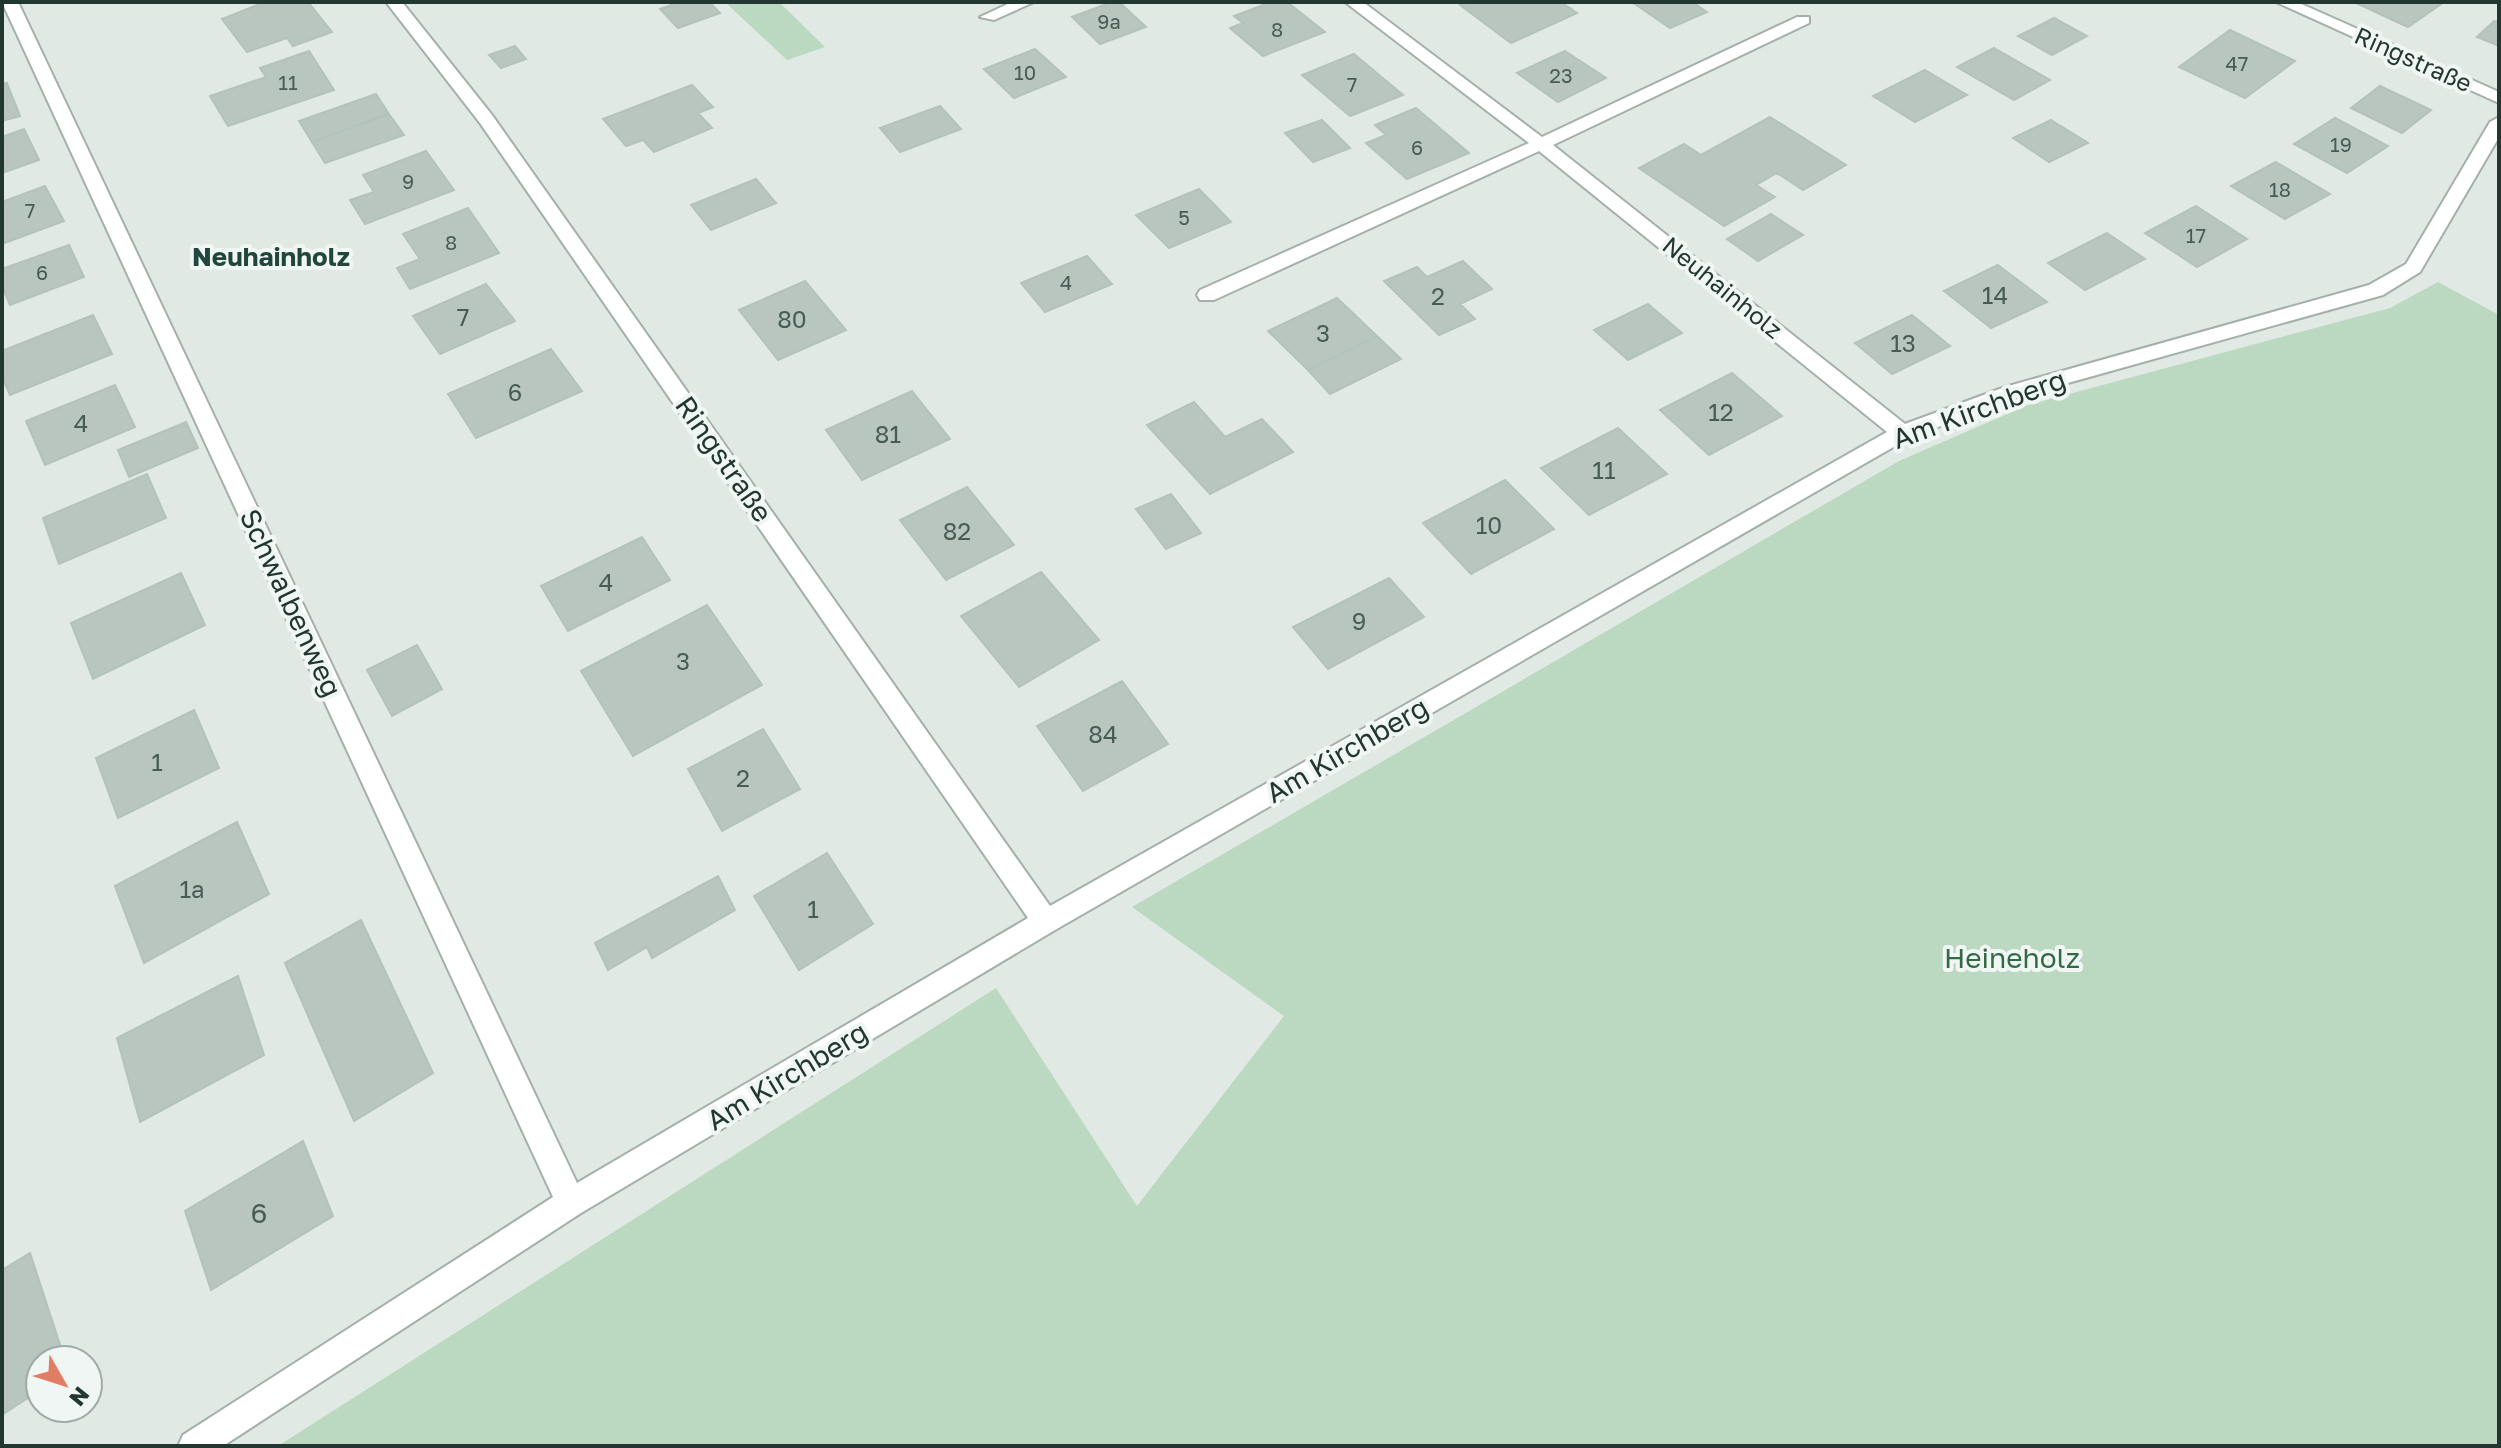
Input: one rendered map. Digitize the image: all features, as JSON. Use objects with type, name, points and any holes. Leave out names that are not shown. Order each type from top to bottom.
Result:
[{"type":"street","name":"Schwalbenweg","points":[[10,2],[571,1203]]},
{"type":"street","name":"Ringstraße","points":[[394,2],[486,119],[1046,922]]},
{"type":"street","points":[[988,17],[1026,2]]},
{"type":"street","name":"Neuhainholz","points":[[1353,2],[1541,144],[1902,433]]},
{"type":"street","name":"Ringstraße","points":[[2284,2],[2499,98]]},
{"type":"street","points":[[1207,295],[1541,144],[1803,20]]},
{"type":"street","name":"Am Kirchberg","points":[[194,1446],[571,1203],[1046,922],[1902,433],[2012,392],[2376,290],[2413,268],[2499,122]]},
{"type":"green space","points":[[725,2],[779,2],[825,47],[787,60]]},
{"type":"green space","name":"Heineholz","points":[[2438,282],[2499,315],[2499,1446],[278,1446],[996,988],[1137,1206],[1284,1016],[1132,907],[1899,461],[2028,405],[2390,308]]},
{"type":"building","points":[[265,2],[308,2],[332,32],[293,46],[287,38],[247,52],[222,19]]},
{"type":"building","points":[[680,2],[709,2],[720,13],[678,28],[660,9]]},
{"type":"building","points":[[1119,2],[1146,27],[1100,44],[1072,17]]},
{"type":"building","points":[[1271,2],[1287,2],[1325,32],[1263,56],[1230,28],[1243,23],[1234,16]]},
{"type":"building","points":[[1467,2],[1561,2],[1577,13],[1511,43],[1460,5]]},
{"type":"building","points":[[1632,2],[1692,2],[1707,12],[1670,28]]},
{"type":"building","points":[[2354,2],[2444,2],[2408,27]]},
{"type":"building","points":[[2054,18],[2087,36],[2052,55],[2018,36]]},
{"type":"building","points":[[2494,21],[2499,22],[2499,46],[2477,37]]},
{"type":"building","points":[[2230,30],[2295,61],[2245,98],[2179,67]]},
{"type":"building","points":[[515,46],[526,59],[501,68],[489,55]]},
{"type":"building","points":[[1994,48],[2050,80],[2014,100],[1957,67]]},
{"type":"building","points":[[1035,49],[1066,77],[1014,98],[984,69]]},
{"type":"building","points":[[309,51],[334,90],[228,126],[210,96],[266,77],[260,68]]},
{"type":"building","points":[[1565,51],[1606,78],[1558,102],[1517,73]]},
{"type":"building","points":[[1354,54],[1403,95],[1350,116],[1302,75]]},
{"type":"building","points":[[1925,70],[1967,95],[1915,122],[1873,96]]},
{"type":"building","points":[[7,83],[20,116],[2,121],[2,84]]},
{"type":"building","points":[[692,85],[713,107],[698,113],[712,128],[654,152],[643,140],[626,146],[603,119]]},
{"type":"building","points":[[2380,86],[2431,110],[2402,133],[2351,108]]},
{"type":"building","points":[[376,94],[389,114],[312,142],[299,121]]},
{"type":"building","points":[[940,106],[961,129],[900,152],[880,128]]},
{"type":"building","points":[[1416,108],[1469,153],[1407,179],[1366,143],[1386,135],[1375,125]]},
{"type":"building","points":[[389,114],[404,135],[325,163],[312,142]]},
{"type":"building","points":[[1770,117],[1846,165],[1803,190],[1777,173],[1756,185],[1775,197],[1724,226],[1639,168],[1684,144],[1701,155]]},
{"type":"building","points":[[2335,118],[2388,146],[2347,173],[2294,144]]},
{"type":"building","points":[[1322,120],[1350,148],[1313,162],[1285,133]]},
{"type":"building","points":[[2051,120],[2088,143],[2049,162],[2013,138]]},
{"type":"building","points":[[24,129],[39,160],[2,173],[2,137]]},
{"type":"building","points":[[426,151],[454,190],[365,224],[350,200],[374,192],[363,175]]},
{"type":"building","points":[[2276,162],[2330,194],[2285,219],[2231,186]]},
{"type":"building","points":[[756,179],[776,203],[711,230],[691,205]]},
{"type":"building","points":[[45,186],[64,221],[2,244],[2,202]]},
{"type":"building","points":[[1199,189],[1231,222],[1169,248],[1136,215]]},
{"type":"building","points":[[2196,206],[2247,239],[2197,267],[2145,233]]},
{"type":"building","points":[[468,208],[499,253],[410,289],[397,268],[420,259],[403,234]]},
{"type":"building","points":[[1771,214],[1803,235],[1758,261],[1727,239]]},
{"type":"building","points":[[2107,233],[2145,259],[2085,290],[2048,263]]},
{"type":"building","points":[[69,245],[84,277],[10,305],[2,286],[2,269]]},
{"type":"building","points":[[1087,256],[1112,284],[1045,312],[1021,283]]},
{"type":"building","points":[[1463,261],[1492,289],[1460,304],[1475,319],[1439,335],[1384,281],[1417,267],[1427,277]]},
{"type":"building","points":[[1998,265],[2047,302],[1991,328],[1944,291]]},
{"type":"building","points":[[805,281],[846,330],[778,360],[739,310]]},
{"type":"building","points":[[486,284],[515,321],[440,354],[413,316]]},
{"type":"building","points":[[1337,298],[1377,336],[1308,370],[1268,331]]},
{"type":"building","points":[[1648,304],[1682,333],[1628,360],[1594,330]]},
{"type":"building","points":[[93,315],[112,354],[10,395],[2,377],[2,351]]},
{"type":"building","points":[[1912,315],[1950,346],[1892,374],[1855,343]]},
{"type":"building","points":[[1377,336],[1401,359],[1330,394],[1308,370]]},
{"type":"building","points":[[551,349],[582,391],[476,438],[448,394]]},
{"type":"building","points":[[1732,373],[1782,416],[1709,455],[1660,410]]},
{"type":"building","points":[[115,385],[135,427],[45,465],[26,421]]},
{"type":"building","points":[[912,391],[950,439],[862,480],[826,430]]},
{"type":"building","points":[[1194,402],[1225,437],[1262,419],[1293,452],[1210,494],[1147,425]]},
{"type":"building","points":[[186,422],[198,448],[129,477],[118,450]]},
{"type":"building","points":[[1618,428],[1667,474],[1589,515],[1541,468]]},
{"type":"building","points":[[147,474],[166,518],[59,564],[43,518]]},
{"type":"building","points":[[1505,480],[1554,529],[1471,574],[1423,523]]},
{"type":"building","points":[[967,487],[1014,545],[946,580],[900,520]]},
{"type":"building","points":[[1171,494],[1201,533],[1166,549],[1136,509]]},
{"type":"building","points":[[642,537],[670,580],[568,631],[541,586]]},
{"type":"building","points":[[1041,572],[1099,640],[1019,687],[961,616]]},
{"type":"building","points":[[181,573],[205,625],[93,679],[71,623]]},
{"type":"building","points":[[1389,578],[1424,617],[1328,669],[1293,627]]},
{"type":"building","points":[[707,605],[762,685],[633,756],[581,671]]},
{"type":"building","points":[[417,645],[442,689],[392,716],[367,670]]},
{"type":"building","points":[[1122,681],[1168,744],[1083,791],[1037,726]]},
{"type":"building","points":[[194,710],[219,768],[118,818],[96,758]]},
{"type":"building","points":[[763,729],[800,789],[722,831],[688,769]]},
{"type":"building","points":[[237,822],[269,894],[144,963],[115,886]]},
{"type":"building","points":[[827,853],[873,924],[799,970],[754,896]]},
{"type":"building","points":[[718,876],[735,910],[652,958],[647,947],[608,970],[595,943]]},
{"type":"building","points":[[361,920],[433,1073],[354,1121],[285,963]]},
{"type":"building","points":[[238,976],[264,1055],[140,1122],[117,1038]]},
{"type":"building","points":[[303,1141],[333,1216],[211,1290],[185,1211]]},
{"type":"building","points":[[30,1253],[60,1344],[24,1344],[24,1401],[2,1415],[2,1270]]},
{"type":"district","name":"Neuhainholz","points":[[271,257]]}]
